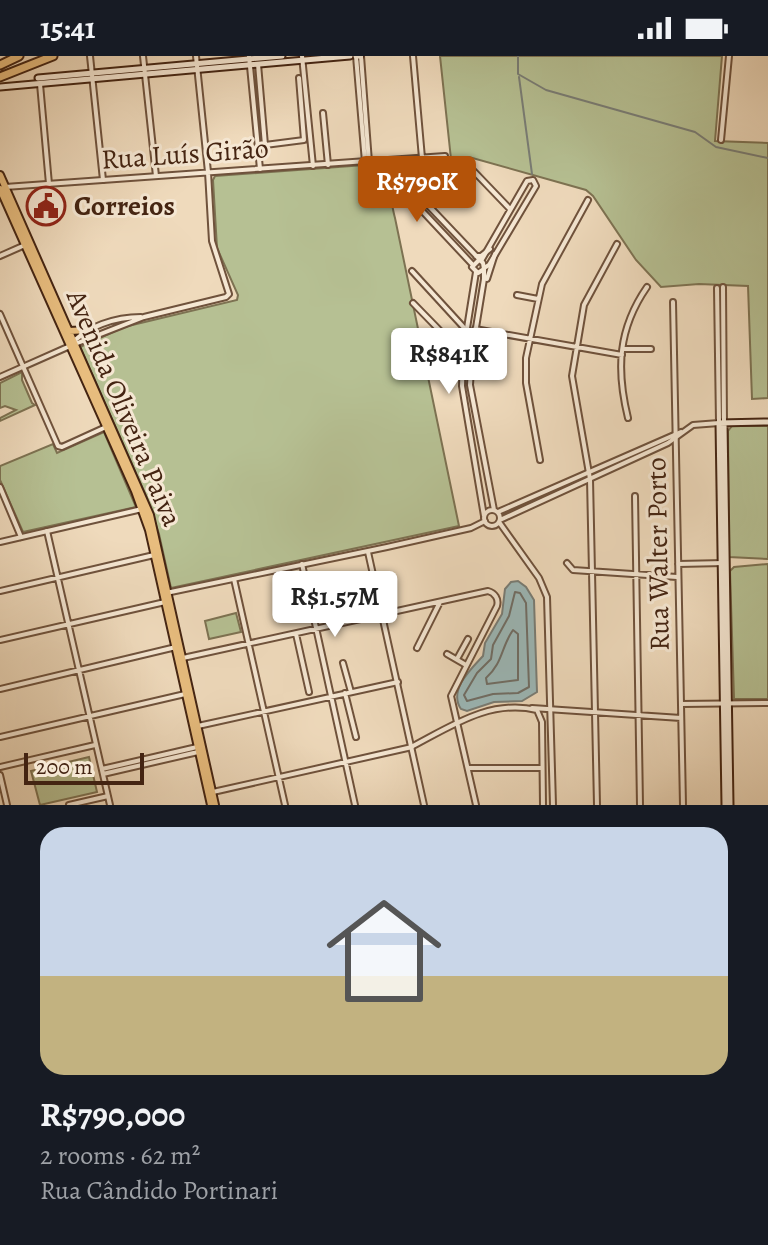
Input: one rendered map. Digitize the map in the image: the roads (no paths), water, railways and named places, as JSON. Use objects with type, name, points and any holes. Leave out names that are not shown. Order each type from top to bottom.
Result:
[{"type":"highway","points":[[0,65],[19,56]]},
{"type":"highway","points":[[0,77],[53,56]]},
{"type":"main road","points":[[0,87],[282,56]]},
{"type":"main road","points":[[249,60],[258,64],[302,58],[357,56]]},
{"type":"main road","points":[[34,64],[39,81]]},
{"type":"main road","name":"Avenida Oliveira Paiva","points":[[0,175],[2,188],[25,245],[73,344],[144,509],[183,658],[198,750],[211,805]]},
{"type":"main road","name":"Avenida Oliveira Paiva","points":[[2,188],[69,331],[106,427],[156,534],[165,602],[213,792],[211,805]]},
{"type":"main road","points":[[69,331],[93,328]]},
{"type":"main road","points":[[728,805],[721,423],[768,422]]},
{"type":"street","points":[[90,56],[103,180]]},
{"type":"street","points":[[143,56],[156,176]]},
{"type":"street","points":[[0,377],[144,317],[226,297],[230,289],[212,241],[196,56]]},
{"type":"street","points":[[357,56],[367,162],[379,166],[478,259],[484,269],[472,354],[472,402],[499,521],[546,593],[553,805]]},
{"type":"street","points":[[413,56],[422,158]]},
{"type":"street","points":[[721,140],[729,56]]},
{"type":"street","points":[[302,58],[313,166]]},
{"type":"street","points":[[249,60],[260,169]]},
{"type":"street","points":[[258,64],[265,145],[303,141],[299,78]]},
{"type":"street","points":[[39,81],[49,184]]},
{"type":"street","points":[[323,113],[328,165]]},
{"type":"street","points":[[379,166],[385,161],[445,156]]},
{"type":"street","points":[[385,161],[476,272],[462,367],[465,410],[484,518],[491,526],[550,493]]},
{"type":"street","name":"Rua Luís Girão","points":[[2,188],[385,161]]},
{"type":"street","points":[[464,161],[510,209]]},
{"type":"street","points":[[472,264],[490,249],[527,181],[534,181],[536,186],[489,265],[476,272]]},
{"type":"street","points":[[540,460],[526,383],[526,358],[542,284],[588,200]]},
{"type":"street","points":[[597,805],[590,476],[572,376],[584,305],[617,244]]},
{"type":"street","points":[[0,256],[25,245]]},
{"type":"street","points":[[483,285],[495,254]]},
{"type":"street","points":[[412,271],[467,331]]},
{"type":"street","points":[[628,418],[619,375],[622,352],[630,320],[647,287]]},
{"type":"street","points":[[166,593],[471,528],[484,518],[487,511],[496,511],[550,493],[696,424],[721,423],[720,287]]},
{"type":"street","points":[[517,295],[538,299]]},
{"type":"street","name":"Rua Walter Porto","points":[[673,302],[683,805]]},
{"type":"street","points":[[413,303],[451,342],[472,354]]},
{"type":"street","points":[[0,314],[58,446],[62,447],[106,427]]},
{"type":"street","points":[[73,344],[93,328],[132,317],[144,317]]},
{"type":"street","points":[[93,328],[100,329],[98,334]]},
{"type":"street","points":[[475,329],[576,348],[622,352],[651,349]]},
{"type":"street","points":[[462,367],[471,366]]},
{"type":"street","points":[[0,487],[21,537]]},
{"type":"street","points":[[635,496],[640,805]]},
{"type":"street","points":[[0,542],[144,509]]},
{"type":"street","points":[[47,531],[110,805]]},
{"type":"street","points":[[368,552],[424,805]]},
{"type":"street","points":[[0,591],[155,555]]},
{"type":"street","points":[[567,563],[573,570],[678,577]]},
{"type":"street","points":[[678,564],[725,563]]},
{"type":"street","points":[[302,564],[355,805]]},
{"type":"street","points":[[234,579],[285,805]]},
{"type":"street","points":[[183,658],[488,591],[495,595],[498,604],[451,696],[476,805]]},
{"type":"street","points":[[343,593],[350,621]]},
{"type":"street","points":[[0,640],[165,602]]},
{"type":"street","points":[[417,648],[440,602]]},
{"type":"street","points":[[296,634],[309,692]]},
{"type":"street","points":[[457,659],[468,639]]},
{"type":"street","points":[[0,689],[176,647]]},
{"type":"street","points":[[447,654],[466,665]]},
{"type":"street","points":[[343,663],[356,737]]},
{"type":"street","points":[[198,726],[398,682]]},
{"type":"street","points":[[0,737],[188,694]]},
{"type":"street","points":[[681,704],[768,703]]},
{"type":"street","points":[[213,792],[412,747],[493,708],[551,708],[681,718]]},
{"type":"street","points":[[531,708],[540,714],[543,805]]},
{"type":"street","points":[[0,767],[96,745]]},
{"type":"street","points":[[102,772],[198,750]]},
{"type":"street","points":[[468,768],[542,768]]},
{"type":"street","points":[[0,775],[7,805]]},
{"type":"street","points":[[69,805],[108,796]]},
{"type":"water","points":[[518,581],[534,600],[537,692],[522,701],[494,702],[467,711],[461,709],[457,695],[459,687],[483,656],[485,643],[502,614],[505,589],[511,582]]},
{"type":"waterway","points":[[518,56],[518,74],[546,90],[695,132],[716,147],[768,158]]},
{"type":"waterway","points":[[519,77],[532,174]]},
{"type":"place","name":"Correios","points":[[46,206]]}]
